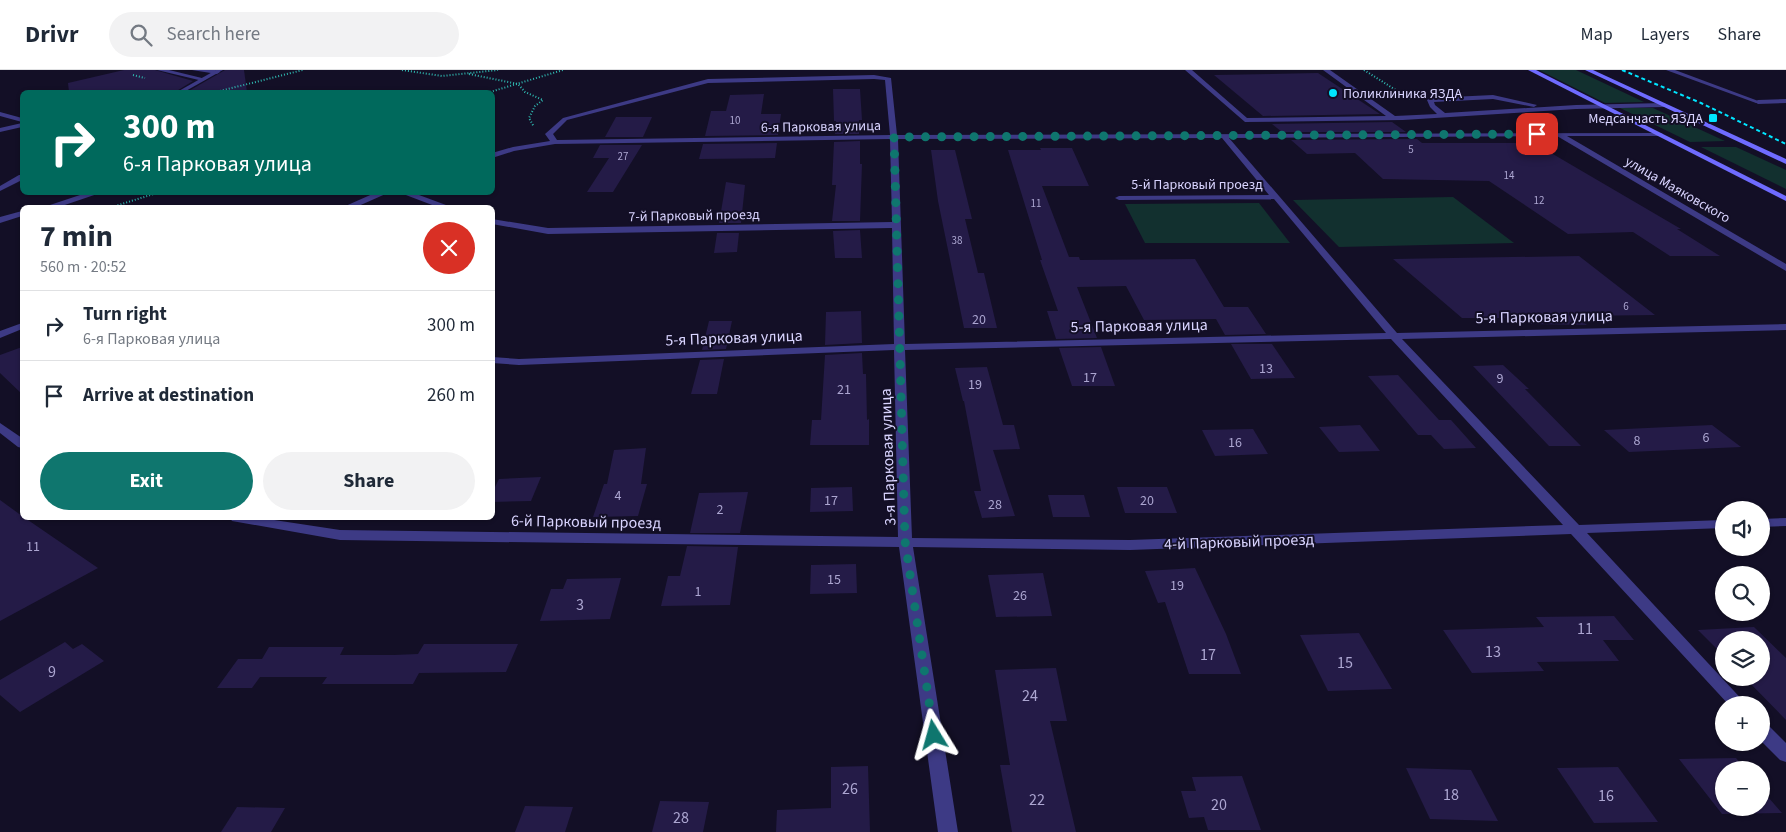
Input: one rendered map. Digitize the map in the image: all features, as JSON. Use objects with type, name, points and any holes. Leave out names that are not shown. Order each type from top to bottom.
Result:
[{"type":"main road","points":[[1531,70],[1786,199]]},
{"type":"main road","points":[[1588,70],[1786,162]]},
{"type":"street","points":[[160,70],[203,79]]},
{"type":"street","points":[[195,70],[218,71]]},
{"type":"street","points":[[1188,70],[1245,120],[1392,118],[1556,108],[1664,105]]},
{"type":"street","points":[[1326,70],[1392,118]]},
{"type":"street","points":[[1669,70],[1758,102],[1776,101],[1786,103]]},
{"type":"street","points":[[184,90],[218,71]]},
{"type":"street","name":"3-я Парковая улица","points":[[549,134],[565,119],[708,81],[768,78],[888,78],[894,137],[905,541],[948,832]]},
{"type":"street","points":[[1443,115],[1432,106],[1430,100],[1493,97],[1556,108]]},
{"type":"street","points":[[0,114],[20,119]]},
{"type":"street","points":[[0,130],[20,125]]},
{"type":"street","points":[[549,134],[555,142]]},
{"type":"street","name":"улица Маяковского","points":[[1556,134],[1786,268]]},
{"type":"street","name":"6-я Парковая улица","points":[[495,155],[513,149],[555,142],[894,137],[1658,134]]},
{"type":"street","points":[[1224,136],[1393,335],[1572,529],[1730,696]]},
{"type":"street","points":[[0,189],[20,178]]},
{"type":"street","points":[[56,205],[89,195]]},
{"type":"street","points":[[353,205],[378,195]]},
{"type":"street","points":[[411,195],[441,205]]},
{"type":"street","name":"5-й Парковый проезд","points":[[1119,198],[1276,197]]},
{"type":"street","points":[[0,220],[20,215]]},
{"type":"street","name":"7-й Парковый проезд","points":[[495,222],[548,231],[896,225]]},
{"type":"street","points":[[0,336],[20,327]]},
{"type":"street","name":"5-я Парковая улица","points":[[495,360],[519,362],[900,347],[1786,327]]},
{"type":"street","points":[[0,427],[20,442]]},
{"type":"street","name":"6-й Парковый проезд","points":[[249,520],[340,535],[738,541],[905,541]]},
{"type":"street","points":[[1770,523],[1786,522]]},
{"type":"street","name":"4-й Парковый проезд","points":[[905,541],[1130,545],[1715,524]]},
{"type":"street","points":[[1770,738],[1786,755]]},
{"type":"path","points":[[220,90],[303,70]]},
{"type":"path","points":[[402,70],[442,76],[498,70]]},
{"type":"path","points":[[495,91],[563,70]]},
{"type":"path","points":[[1364,70],[1411,99],[1432,106]]},
{"type":"path","points":[[469,74],[518,84],[525,92],[543,100],[536,106],[529,118],[536,129],[549,134]]},
{"type":"path","points":[[118,205],[150,195]]},
{"type":"green space","points":[[1539,70],[1576,70],[1644,102],[1605,103]]},
{"type":"green space","points":[[1620,108],[1653,108],[1725,141],[1690,142]]},
{"type":"green space","points":[[1701,147],[1736,147],[1786,170],[1786,189]]},
{"type":"green space","points":[[1453,197],[1514,243],[1339,247],[1293,200]]},
{"type":"green space","points":[[1259,203],[1290,243],[1145,243],[1125,204]]},
{"type":"building","points":[[124,70],[155,70],[193,81],[178,90],[69,90],[68,83]]},
{"type":"building","points":[[225,70],[244,70],[247,90],[190,90]]},
{"type":"building","name":"Поликлиника ЯЗДА","points":[[1318,73],[1380,114],[1263,116],[1214,75]]},
{"type":"building","points":[[833,89],[860,89],[862,120],[859,120],[859,134],[835,134],[836,121],[834,121]]},
{"type":"building","points":[[764,94],[761,114],[781,114],[778,135],[705,136],[711,111],[726,111],[730,95]]},
{"type":"building","points":[[616,117],[652,117],[643,137],[605,137]]},
{"type":"building","points":[[1392,122],[1406,132],[1282,132],[1272,124]]},
{"type":"building","points":[[1417,139],[1422,143],[1534,143],[1681,229],[1677,229],[1720,256],[1670,256],[1633,232],[1568,234],[1489,181],[1383,179],[1355,153],[1307,154],[1291,140]]},
{"type":"building","points":[[860,141],[860,164],[862,164],[860,221],[832,221],[836,185],[832,185],[834,142]]},
{"type":"building","points":[[777,143],[775,158],[699,159],[703,144]]},
{"type":"building","points":[[600,145],[642,145],[613,192],[587,192],[609,158],[593,158]]},
{"type":"building","points":[[1040,148],[1072,148],[1089,186],[1042,186],[1069,257],[1079,257],[1080,260],[1195,259],[1224,307],[1248,307],[1266,334],[1225,335],[1216,319],[1144,320],[1126,286],[1077,287],[1097,338],[1056,339],[1047,311],[1058,311],[1040,260],[1042,260],[1008,150],[1041,150]]},
{"type":"building","points":[[931,150],[955,150],[972,219],[965,219],[978,273],[984,273],[997,328],[964,328],[938,201]]},
{"type":"building","points":[[726,182],[745,185],[741,223],[719,223]]},
{"type":"building","points":[[860,230],[862,258],[835,258],[833,231]]},
{"type":"building","points":[[717,233],[739,233],[737,252],[714,253]]},
{"type":"building","points":[[1579,256],[1655,315],[1576,316],[1587,325],[1530,324],[1523,318],[1462,318],[1393,259]]},
{"type":"building","points":[[861,311],[862,343],[825,345],[826,312]]},
{"type":"building","points":[[709,321],[732,321],[726,349],[702,350]]},
{"type":"building","points":[[1231,344],[1272,344],[1295,378],[1251,379]]},
{"type":"building","points":[[1101,347],[1115,386],[1072,386],[1059,348]]},
{"type":"building","points":[[20,348],[20,392],[0,373],[0,355]]},
{"type":"building","points":[[862,353],[863,374],[866,374],[869,445],[810,445],[812,420],[821,420],[825,355]]},
{"type":"building","points":[[724,359],[717,394],[691,394],[700,360]]},
{"type":"building","points":[[1503,365],[1529,389],[1525,389],[1581,446],[1549,446],[1473,366]]},
{"type":"building","points":[[987,367],[1003,425],[1014,425],[1020,449],[993,450],[1015,516],[982,518],[974,491],[981,491],[964,401],[955,368]]},
{"type":"building","points":[[1398,375],[1439,420],[1451,420],[1476,448],[1444,449],[1431,435],[1418,435],[1368,376]]},
{"type":"building","points":[[1360,425],[1380,451],[1339,452],[1319,427]]},
{"type":"building","points":[[1712,425],[1741,447],[1629,452],[1604,430]]},
{"type":"building","points":[[1253,429],[1268,454],[1215,456],[1202,430]]},
{"type":"building","points":[[646,448],[641,484],[647,484],[638,516],[593,517],[604,484],[607,484],[614,450]]},
{"type":"building","points":[[541,477],[531,501],[495,502],[495,487],[499,479]]},
{"type":"building","points":[[852,487],[853,511],[810,512],[811,488]]},
{"type":"building","points":[[1117,487],[1167,487],[1177,513],[1125,513]]},
{"type":"building","points":[[748,492],[740,533],[690,533],[699,493]]},
{"type":"building","points":[[1048,495],[1084,495],[1090,517],[1053,517]]},
{"type":"building","points":[[0,500],[20,515],[20,520],[28,520],[98,568],[0,621]]},
{"type":"building","points":[[687,546],[738,547],[730,605],[661,606],[668,576],[680,576]]},
{"type":"building","points":[[856,564],[857,593],[810,594],[811,565]]},
{"type":"building","points":[[1195,568],[1226,634],[1241,674],[1189,674],[1165,602],[1158,603],[1145,571]]},
{"type":"building","points":[[1043,573],[1052,616],[996,617],[988,575]]},
{"type":"building","points":[[621,578],[610,619],[540,621],[551,589],[563,589],[567,579]]},
{"type":"building","points":[[1614,616],[1634,640],[1603,640],[1619,661],[1537,662],[1544,671],[1472,673],[1443,630],[1544,627],[1536,617]]},
{"type":"building","points":[[1754,627],[1758,631],[1715,631],[1715,647],[1698,630]]},
{"type":"building","points":[[1359,633],[1392,689],[1328,691],[1300,635]]},
{"type":"building","points":[[65,642],[73,649],[82,644],[104,661],[20,712],[0,695],[0,680]]},
{"type":"building","points":[[1770,642],[1786,658],[1786,720],[1770,704],[1770,696],[1763,696],[1753,686],[1770,686]]},
{"type":"building","points":[[424,644],[518,644],[506,672],[419,673],[413,684],[322,684],[327,677],[260,677],[252,688],[217,688],[238,659],[262,659],[269,647],[344,647],[340,655],[394,655],[418,654]]},
{"type":"building","points":[[1056,668],[1067,721],[1050,721],[1076,832],[1012,832],[1000,765],[1010,765],[995,670]]},
{"type":"building","points":[[1736,758],[1738,761],[1715,761],[1715,805],[1679,759]]},
{"type":"building","points":[[868,766],[870,832],[776,832],[777,810],[831,808],[831,767]]},
{"type":"building","points":[[1618,767],[1658,822],[1594,823],[1557,768]]},
{"type":"building","points":[[1406,768],[1471,770],[1498,821],[1430,819]]},
{"type":"building","points":[[1242,776],[1261,830],[1208,830],[1204,817],[1189,818],[1181,791],[1196,791],[1192,777]]},
{"type":"building","points":[[1770,799],[1782,813],[1770,813]]},
{"type":"building","points":[[660,801],[709,802],[703,832],[652,832]]},
{"type":"building","points":[[525,806],[573,807],[565,832],[515,832]]},
{"type":"building","points":[[237,807],[285,808],[271,832],[221,832]]},
{"type":"railway","points":[[1622,70],[1701,103],[1786,144]]},
{"type":"place","name":"Поликлиника ЯЗДА","points":[[1333,93]]},
{"type":"place","name":"Медсанчасть ЯЗДА","points":[[1713,118]]},
{"type":"route","points":[[934,735],[905,541],[894,137],[1537,134]]}]
